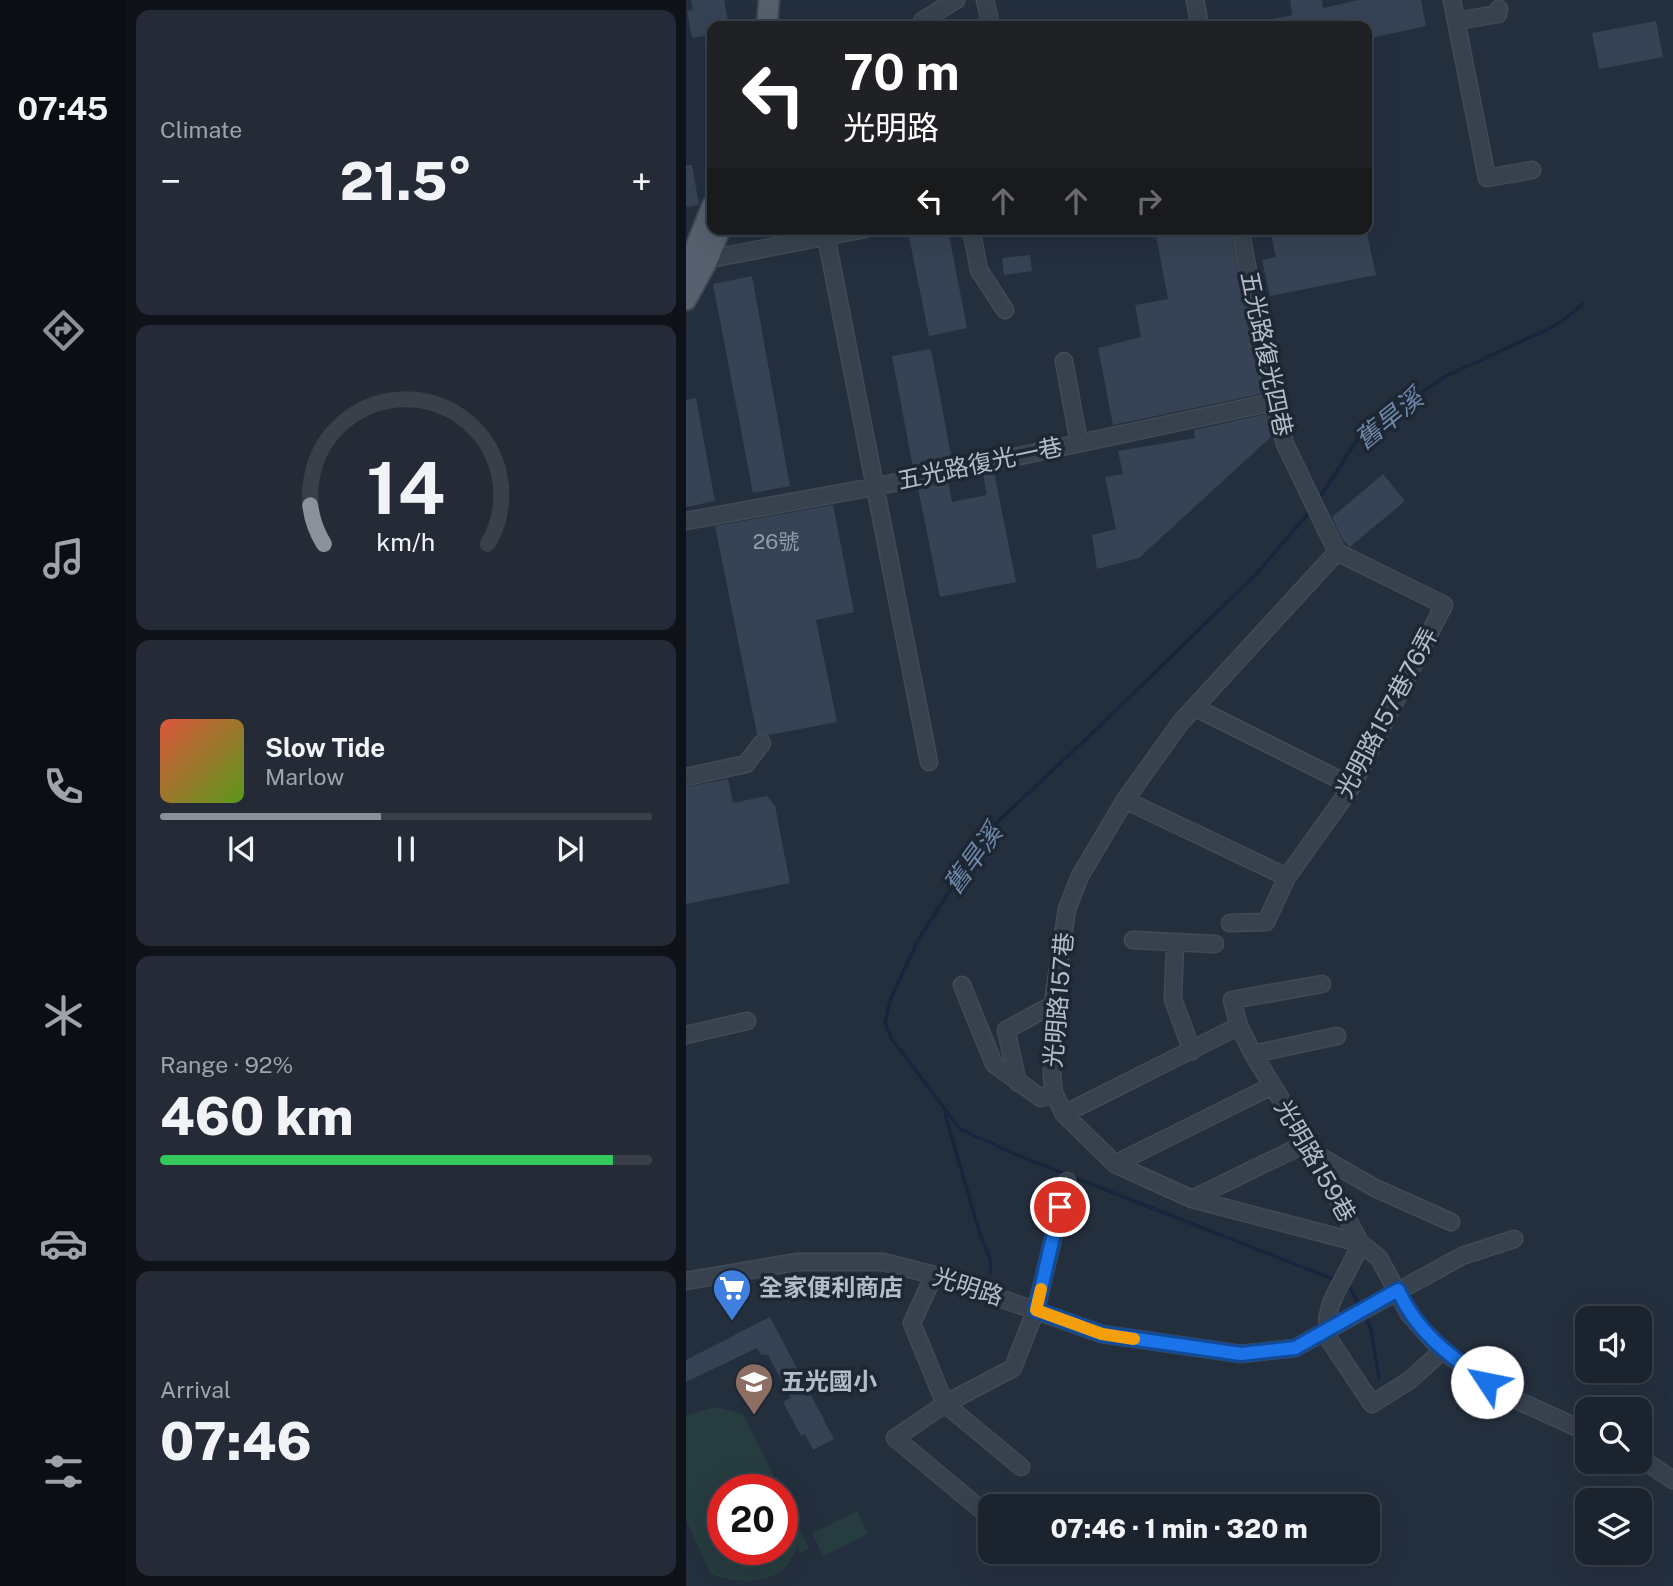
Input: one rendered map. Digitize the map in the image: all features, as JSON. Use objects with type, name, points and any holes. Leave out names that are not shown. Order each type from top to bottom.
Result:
[{"type":"main road","points":[[754,21],[756,0]]},
{"type":"main road","points":[[767,21],[769,0]]},
{"type":"main road","points":[[686,300],[693,264],[707,221]]},
{"type":"main road","points":[[693,264],[715,235]]},
{"type":"street","points":[[922,21],[956,0]]},
{"type":"street","points":[[985,0],[990,21]]},
{"type":"street","points":[[1195,0],[1199,21]]},
{"type":"street","points":[[1452,0],[1488,178],[1532,170]]},
{"type":"street","points":[[1456,21],[1498,14],[1499,9]]},
{"type":"street","points":[[693,264],[832,235]]},
{"type":"street","points":[[972,235],[979,270],[1005,310]]},
{"type":"street","name":"五光路復光四巷","points":[[1241,235],[1273,402],[1285,444],[1337,552]]},
{"type":"street","points":[[826,236],[929,762]]},
{"type":"street","points":[[1063,361],[1079,443]]},
{"type":"street","name":"五光路復光一巷","points":[[686,521],[874,487],[1273,402]]},
{"type":"street","name":"光明路157巷","points":[[1337,552],[1181,722],[1125,800],[1080,876],[1067,909],[1054,1004],[1054,1093],[1064,1114],[1115,1164],[1192,1199],[1359,1248]]},
{"type":"street","name":"光明路157巷76弄","points":[[1230,923],[1266,922],[1287,877],[1352,786],[1444,605],[1337,552]]},
{"type":"street","points":[[1196,708],[1352,786]]},
{"type":"street","points":[[686,777],[746,764],[762,743]]},
{"type":"street","points":[[1125,800],[1287,877]]},
{"type":"street","points":[[1133,940],[1215,944]]},
{"type":"street","points":[[1175,943],[1173,999],[1192,1051]]},
{"type":"street","points":[[1064,1114],[1239,1026],[1232,1000],[1322,984]]},
{"type":"street","points":[[962,985],[994,1064],[1041,1098],[1054,1093]]},
{"type":"street","points":[[1018,1083],[1006,1030],[1054,1004]]},
{"type":"street","points":[[686,1035],[747,1021]]},
{"type":"street","name":"光明路159巷","points":[[1239,1026],[1310,1148],[1359,1248],[1379,1258],[1409,1314],[1442,1351],[1510,1397],[1575,1427]]},
{"type":"street","points":[[1253,1054],[1337,1036]]},
{"type":"street","points":[[1115,1164],[1272,1086]]},
{"type":"street","points":[[1192,1199],[1310,1148],[1375,1188],[1451,1222]]},
{"type":"street","points":[[978,1507],[895,1438],[945,1405],[1013,1368],[1036,1310],[1067,1181]]},
{"type":"street","name":"光明路","points":[[686,1281],[796,1262],[883,1262],[934,1275],[1102,1334],[1241,1354],[1295,1348],[1462,1256],[1514,1239]]},
{"type":"street","points":[[1359,1248],[1327,1313],[1326,1330],[1372,1404],[1410,1380],[1442,1351]]},
{"type":"street","points":[[934,1275],[912,1323],[945,1405],[1021,1467]]},
{"type":"street","points":[[1652,1466],[1673,1480]]},
{"type":"green space","points":[[715,1407],[743,1414],[773,1474],[707,1474],[707,1565],[786,1565],[773,1576],[750,1581],[711,1574],[686,1520],[686,1415]]},
{"type":"green space","points":[[857,1511],[868,1534],[823,1556],[812,1533]]},
{"type":"green space","points":[[798,1526],[809,1548],[800,1554],[798,1549]]},
{"type":"building","points":[[691,0],[724,0],[728,21],[707,21],[707,36],[692,38],[687,11],[693,10]]},
{"type":"building","points":[[1290,0],[1322,0],[1323,8],[1359,0],[1421,0],[1426,26],[1372,38],[1372,21],[1263,21],[1292,15]]},
{"type":"building","points":[[1656,21],[1663,57],[1599,69],[1592,33]]},
{"type":"building","points":[[686,165],[692,165],[699,205],[686,207]]},
{"type":"building","points":[[949,235],[967,328],[929,336],[909,237]]},
{"type":"building","points":[[1231,235],[1261,394],[1113,425],[1098,348],[1141,337],[1135,305],[1168,299],[1156,236]]},
{"type":"building","points":[[1271,235],[1367,235],[1376,275],[1270,296],[1262,260],[1276,257]]},
{"type":"building","points":[[1030,255],[1032,271],[1004,275],[1002,258]]},
{"type":"building","points":[[752,276],[790,486],[753,493],[713,284]]},
{"type":"building","points":[[931,349],[952,460],[913,468],[892,356]]},
{"type":"building","points":[[696,398],[715,501],[686,507],[686,400]]},
{"type":"building","points":[[1266,414],[1272,436],[1139,558],[1097,569],[1092,535],[1116,529],[1105,477],[1123,474],[1118,451],[1195,438],[1194,430]]},
{"type":"building","points":[[994,472],[1016,582],[940,597],[918,488],[948,482],[952,502],[987,495],[983,475]]},
{"type":"building","points":[[1383,474],[1405,501],[1350,547],[1342,539],[1332,517]]},
{"type":"building","points":[[833,505],[854,612],[816,620],[837,722],[769,735],[757,734],[715,526]]},
{"type":"building","points":[[728,779],[733,803],[767,796],[775,806],[790,883],[686,904],[686,787]]},
{"type":"building","points":[[770,1317],[834,1439],[813,1450],[805,1434],[801,1436],[783,1402],[791,1398],[768,1355],[760,1354],[757,1348],[686,1382],[686,1360]]},
{"type":"waterway","name":"舊旱溪","points":[[1318,500],[1359,437],[1380,420],[1446,376],[1544,331],[1561,322],[1583,304]]},
{"type":"waterway","name":"舊旱溪","points":[[1312,509],[1258,572],[991,828],[919,938],[891,998],[885,1022],[891,1038],[960,1129],[1017,1155],[1338,1281]]},
{"type":"waterway","points":[[945,1114],[979,1231],[991,1262],[990,1273]]},
{"type":"waterway","name":"舊旱溪","points":[[1345,1284],[1349,1286],[1360,1306]]},
{"type":"waterway","name":"舊旱溪","points":[[1365,1316],[1371,1329],[1379,1378]]},
{"type":"slow traffic","points":[[1041,1289],[1036,1310],[1102,1334],[1134,1339]]},
{"type":"place","name":"全家便利商店","points":[[732,1322]]},
{"type":"place","name":"五光國小","points":[[754,1416]]},
{"type":"route","points":[[1060,1207],[1036,1310],[1102,1334],[1241,1354],[1295,1348],[1398,1290],[1409,1314],[1442,1351],[1487,1382]]}]
